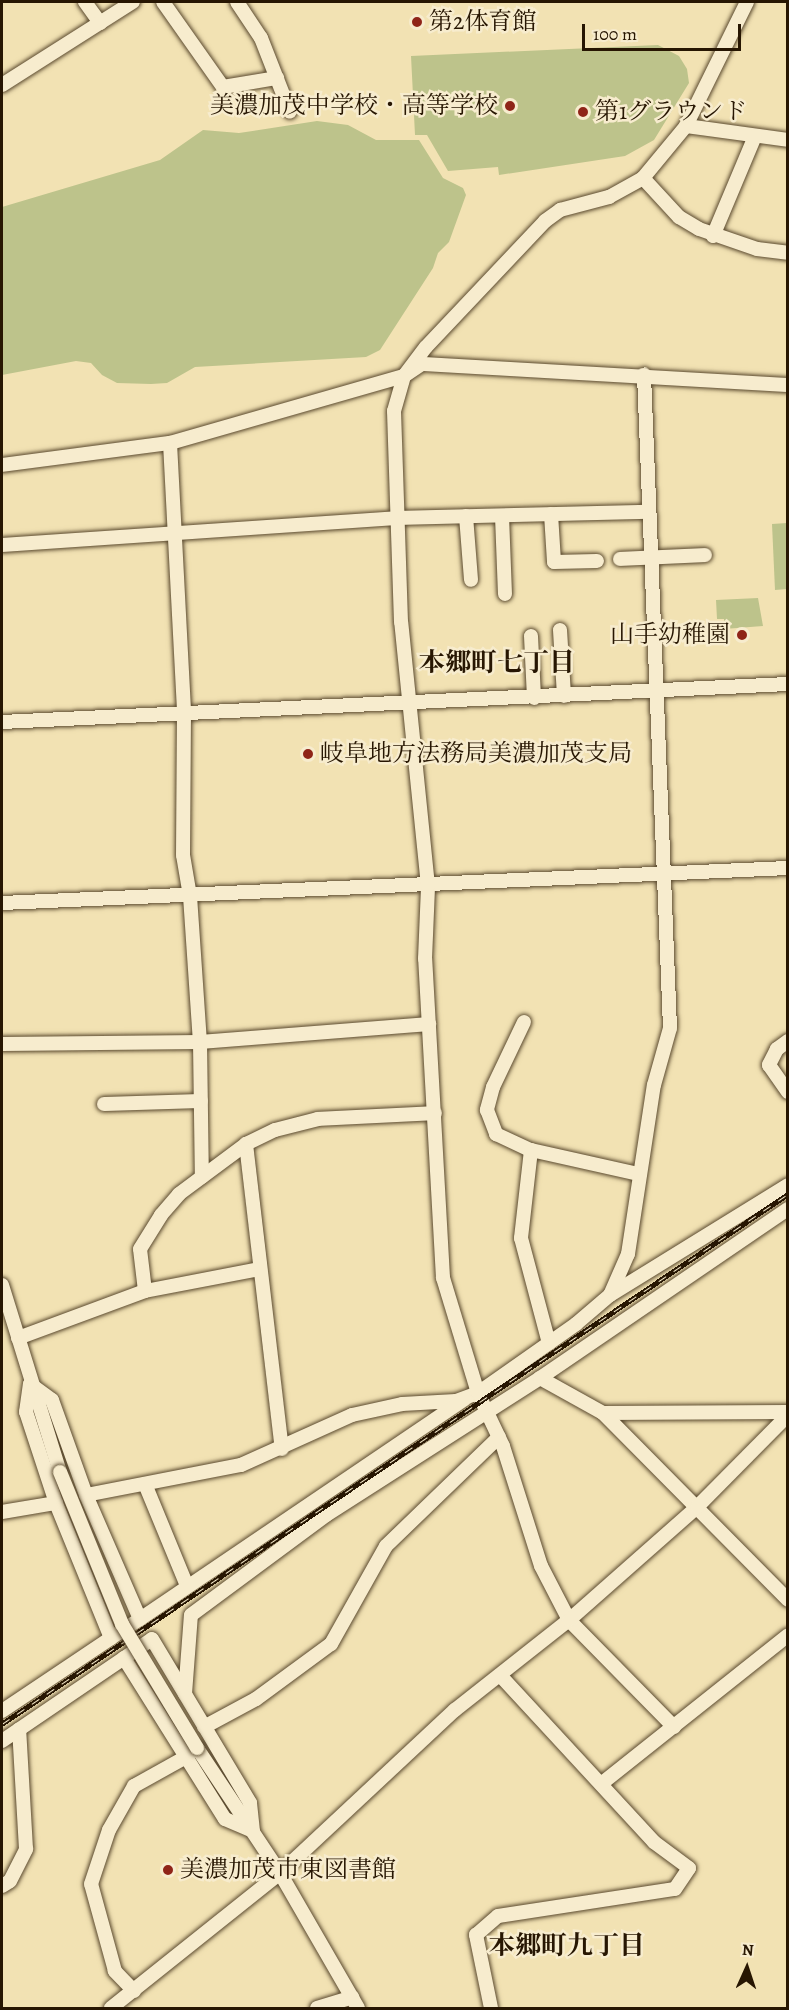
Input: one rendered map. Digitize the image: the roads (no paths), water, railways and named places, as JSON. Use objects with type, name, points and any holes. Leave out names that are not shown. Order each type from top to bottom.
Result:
[{"type":"street","points":[[85,2],[100,23]]},
{"type":"street","points":[[2,85],[133,2]]},
{"type":"street","points":[[163,2],[223,87],[277,78]]},
{"type":"street","points":[[237,2],[261,38],[290,112]]},
{"type":"street","points":[[674,1727],[569,1620],[533,1549],[501,1441],[474,1394],[443,1278],[425,959],[428,886],[410,704],[396,518],[394,411],[404,376],[545,221],[560,210],[609,197],[643,178],[686,126],[747,2]]},
{"type":"street","points":[[686,126],[788,140]]},
{"type":"street","points":[[713,236],[755,136]]},
{"type":"street","points":[[643,178],[679,217],[713,236],[757,249],[788,253]]},
{"type":"street","points":[[2,465],[170,443],[404,376],[422,364],[788,385]]},
{"type":"street","points":[[610,1295],[628,1254],[638,1174],[654,1085],[670,1028],[644,375]]},
{"type":"street","points":[[170,443],[184,713],[183,855],[190,896],[200,1042],[202,1177]]},
{"type":"street","points":[[2,545],[396,518],[649,512]]},
{"type":"street","points":[[551,514],[554,562],[597,561]]},
{"type":"street","points":[[466,516],[471,580]]},
{"type":"street","points":[[502,516],[505,594]]},
{"type":"street","points":[[620,559],[705,555]]},
{"type":"street","points":[[560,630],[564,696]]},
{"type":"street","points":[[531,636],[534,698]]},
{"type":"street","points":[[2,722],[788,684]]},
{"type":"street","points":[[2,903],[428,886],[665,871],[788,868]]},
{"type":"street","points":[[524,1022],[493,1087],[487,1110],[496,1134],[531,1150],[638,1174]]},
{"type":"street","points":[[2,1044],[200,1042],[429,1024]]},
{"type":"street","points":[[788,1041],[777,1048],[769,1065],[788,1092]]},
{"type":"street","points":[[104,1104],[201,1101]]},
{"type":"street","points":[[145,1291],[140,1249],[161,1215],[202,1177],[246,1144],[275,1130],[318,1119],[435,1113]]},
{"type":"street","points":[[246,1144],[282,1449]]},
{"type":"street","points":[[531,1150],[521,1238],[549,1343]]},
{"type":"street","points":[[2,1711],[404,1444],[549,1343],[610,1295],[788,1185]]},
{"type":"street","points":[[185,1694],[191,1615],[326,1515],[485,1410],[540,1378],[788,1209]]},
{"type":"street","points":[[18,1338],[145,1291],[259,1269]]},
{"type":"street","points":[[2,1285],[4,1304],[18,1338],[30,1384],[60,1472],[122,1624],[192,1752]]},
{"type":"street","points":[[540,1378],[603,1413],[788,1600]]},
{"type":"street","points":[[30,1384],[52,1400],[86,1495],[140,1619]]},
{"type":"street","points":[[30,1384],[26,1412],[56,1503],[111,1638]]},
{"type":"street","points":[[86,1495],[241,1465],[282,1449],[352,1415],[474,1394]]},
{"type":"street","points":[[603,1413],[788,1413]]},
{"type":"street","points":[[111,2008],[280,1873],[455,1710],[569,1620],[697,1507],[788,1413]]},
{"type":"street","points":[[204,1726],[256,1699],[331,1644],[386,1546],[501,1441]]},
{"type":"street","points":[[145,1484],[187,1586]]},
{"type":"street","points":[[2,1512],[56,1503]]},
{"type":"street","points":[[601,1784],[788,1635]]},
{"type":"street","points":[[2,1741],[152,1639],[250,1803],[253,1831]]},
{"type":"street","points":[[124,1658],[253,1831],[355,2002],[316,2008]]},
{"type":"street","points":[[490,2008],[476,1935],[498,1916],[675,1889],[689,1868],[654,1842],[500,1675]]},
{"type":"street","points":[[2,1886],[10,1881],[26,1849],[19,1729]]},
{"type":"street","points":[[134,1991],[115,1971],[91,1884],[109,1830],[134,1786],[192,1752]]},
{"type":"railway","points":[[2,1724],[788,1194]]},
{"type":"place","name":"第2体育館","points":[[417,22]]},
{"type":"place","name":"美濃加茂中学校・高等学校","points":[[510,106]]},
{"type":"place","name":"第1グラウンド","points":[[583,112]]},
{"type":"place","name":"山手幼稚園","points":[[742,635]]},
{"type":"place","name":"岐阜地方法務局美濃加茂支局","points":[[308,754]]},
{"type":"place","name":"美濃加茂市東図書館","points":[[168,1870]]},
{"type":"district","name":"本郷町七丁目","points":[[497,663]]},
{"type":"district","name":"本郷町九丁目","points":[[567,1946]]}]
